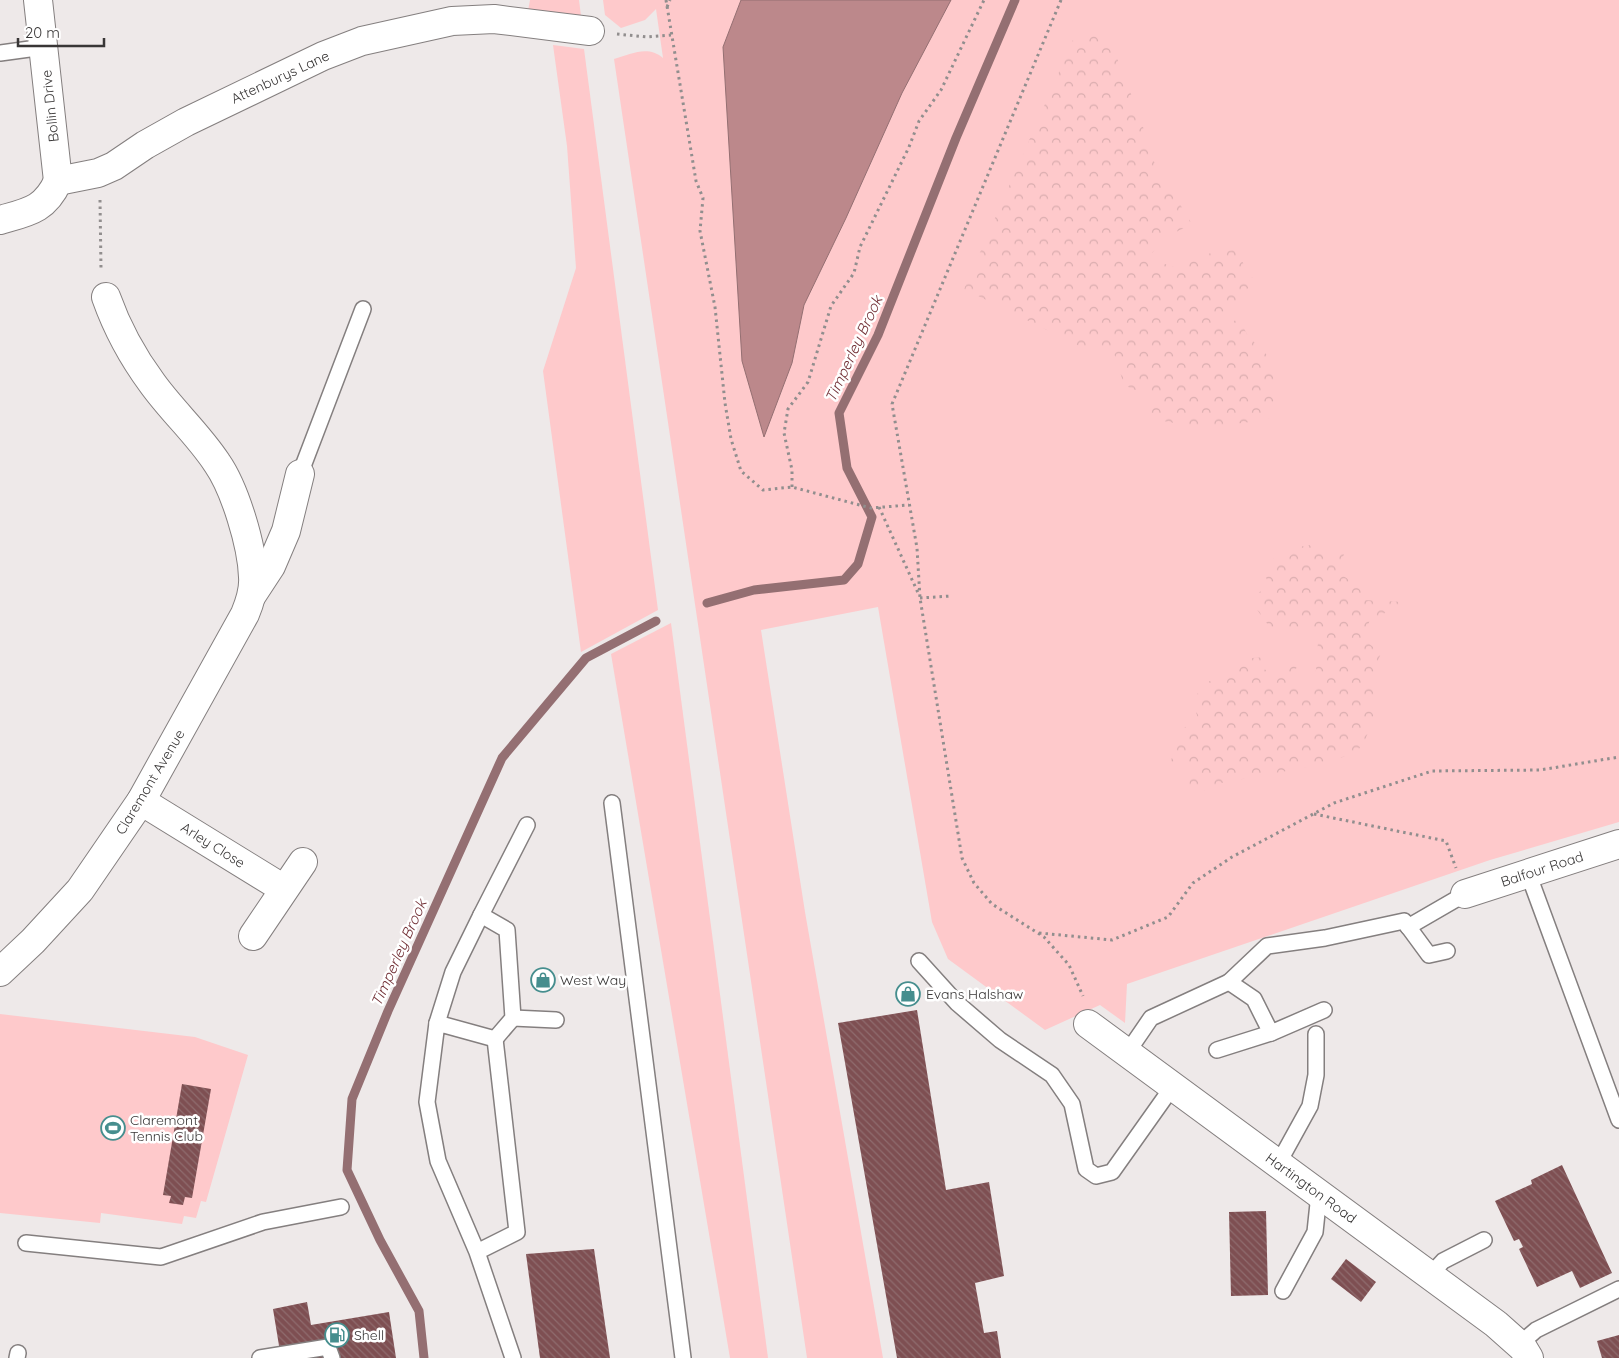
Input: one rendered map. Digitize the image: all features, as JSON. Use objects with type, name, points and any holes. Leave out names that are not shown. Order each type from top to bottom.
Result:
[{"type":"street","name":"Bollin Drive","points":[[38,0],[58,181]]},
{"type":"street","name":"Attenburys Lane","points":[[58,181],[98,173],[186,122],[323,56],[362,40],[452,21],[494,19],[590,31]]},
{"type":"street","points":[[0,220],[31,211],[52,197],[58,181]]},
{"type":"street","name":"Claremont Avenue","points":[[0,972],[33,941],[80,890],[141,801],[245,614],[252,594],[254,578],[249,547],[237,507],[218,464],[152,384],[117,328],[106,297]]},
{"type":"street","name":"Claremont Avenue","points":[[252,594],[271,566],[286,531],[300,474]]},
{"type":"street","name":"Arley Close","points":[[141,801],[284,890]]},
{"type":"street","name":"Balfour Road","points":[[1465,894],[1619,844]]},
{"type":"street","points":[[253,936],[303,862]]},
{"type":"street","name":"Hartington Road","points":[[1088,1024],[1430,1275],[1524,1351]]},
{"type":"lane","points":[[0,53],[44,47]]},
{"type":"lane","points":[[300,474],[363,309]]},
{"type":"lane","points":[[612,803],[683,1358]]},
{"type":"lane","points":[[513,1358],[477,1252],[438,1161],[427,1102],[437,1023],[453,972],[527,825]]},
{"type":"lane","points":[[1528,874],[1619,1120]]},
{"type":"lane","points":[[1408,926],[1465,894]]},
{"type":"lane","points":[[477,1252],[517,1232],[495,1039],[513,1018],[507,930],[481,915]]},
{"type":"lane","points":[[1127,1053],[1151,1018],[1229,982],[1267,946],[1325,938],[1404,921],[1428,955],[1447,951]]},
{"type":"lane","points":[[919,962],[957,1003],[1000,1040],[1052,1074],[1072,1104],[1086,1169],[1096,1176],[1112,1172],[1173,1086]]},
{"type":"lane","points":[[1229,982],[1254,999],[1271,1033]]},
{"type":"lane","points":[[1217,1050],[1271,1033],[1324,1010]]},
{"type":"lane","points":[[513,1018],[556,1020]]},
{"type":"lane","points":[[437,1023],[495,1039]]},
{"type":"lane","points":[[1278,1164],[1310,1106],[1316,1075],[1316,1034]]},
{"type":"lane","points":[[1283,1291],[1315,1232],[1319,1194]]},
{"type":"lane","points":[[26,1243],[161,1257],[263,1222],[341,1206]]},
{"type":"lane","points":[[1430,1275],[1443,1261],[1484,1240]]},
{"type":"lane","points":[[1524,1351],[1536,1330],[1619,1289]]},
{"type":"lane","points":[[260,1358],[328,1347],[332,1358]]},
{"type":"path","points":[[666,0],[696,181],[703,198],[700,231],[715,307],[725,403],[741,471],[763,490],[792,487],[856,506],[871,508],[909,505]]},
{"type":"path","points":[[666,7],[670,0]]},
{"type":"path","points":[[792,487],[792,470],[784,433],[788,409],[808,382],[831,306],[854,273],[860,247],[909,147],[919,121],[941,90],[984,0]]},
{"type":"path","points":[[1061,0],[892,404],[917,548],[920,598],[962,858],[974,883],[992,904],[1039,933],[1069,965],[1084,1000],[1088,1024]]},
{"type":"path","points":[[590,31],[647,37],[671,35]]},
{"type":"path","points":[[98,173],[101,268],[106,297]]},
{"type":"path","points":[[879,507],[920,598]]},
{"type":"path","points":[[920,598],[951,596]]},
{"type":"path","points":[[1039,933],[1112,940],[1168,917],[1193,883],[1232,857],[1334,803],[1432,771],[1540,770],[1619,757]]},
{"type":"path","points":[[1314,814],[1446,841],[1465,894]]},
{"type":"green space","points":[[530,0],[579,0],[582,24],[527,16]]},
{"type":"green space","points":[[603,0],[1619,0],[1619,822],[1490,860],[1127,984],[1125,1023],[1100,1005],[1045,1030],[948,959],[932,922],[878,607],[761,630],[805,912],[883,1358],[807,1358],[614,59],[645,51],[657,54],[663,58],[656,9],[645,20],[621,28],[605,15]]},
{"type":"green space","points":[[1096,35],[1115,51],[1123,77],[1130,90],[1136,114],[1144,129],[1150,155],[1192,224],[1164,238],[1149,257],[1172,267],[1211,253],[1235,250],[1253,279],[1240,302],[1221,326],[1239,319],[1248,336],[1272,360],[1277,378],[1271,418],[1211,426],[1167,422],[1151,418],[1148,409],[1155,392],[1135,390],[1124,385],[1113,350],[1087,350],[964,289],[1073,40]]},
{"type":"green space","points":[[553,45],[584,49],[658,610],[581,652],[543,371],[576,268],[567,146]]},
{"type":"green space","points":[[1309,545],[1322,552],[1344,554],[1338,573],[1367,590],[1364,600],[1404,602],[1369,622],[1367,642],[1381,653],[1374,672],[1379,693],[1370,728],[1363,745],[1353,754],[1309,767],[1221,783],[1189,797],[1190,767],[1170,764],[1180,731],[1198,718],[1192,701],[1207,681],[1221,682],[1238,667],[1251,646],[1252,658],[1266,657],[1264,669],[1280,678],[1293,656],[1298,666],[1288,679],[1305,687],[1315,683],[1319,628],[1304,632],[1271,629],[1250,600],[1268,585],[1265,573],[1274,571],[1273,556],[1287,559],[1299,547]]},
{"type":"green space","points":[[671,623],[768,1358],[730,1358],[611,654]]},
{"type":"green space","name":"Claremont Tennis Club","points":[[0,1014],[195,1037],[248,1055],[206,1202],[201,1201],[196,1218],[184,1216],[182,1224],[101,1213],[100,1223],[0,1213]]},
{"type":"shaded area","points":[[741,0],[951,0],[902,93],[846,218],[804,305],[792,363],[764,437],[742,361],[723,47]]},
{"type":"building","points":[[917,1010],[946,1190],[989,1182],[1004,1276],[975,1283],[984,1333],[997,1331],[1001,1358],[897,1358],[838,1023]]},
{"type":"building","points":[[182,1084],[211,1089],[192,1198],[185,1197],[183,1205],[169,1203],[171,1196],[163,1195]]},
{"type":"building","points":[[1562,1165],[1612,1273],[1580,1288],[1572,1271],[1537,1287],[1519,1249],[1523,1247],[1519,1239],[1514,1241],[1495,1201],[1532,1184],[1531,1180]]},
{"type":"building","points":[[1266,1211],[1268,1295],[1231,1296],[1229,1212]]},
{"type":"building","points":[[594,1249],[610,1358],[540,1358],[526,1254]]},
{"type":"building","points":[[1346,1259],[1376,1282],[1361,1302],[1331,1279]]},
{"type":"building","points":[[307,1302],[311,1325],[389,1312],[396,1358],[281,1358],[273,1309]]},
{"type":"building","points":[[1619,1335],[1619,1358],[1602,1358],[1597,1341]]},
{"type":"waterway","name":"Timperley Brook","points":[[707,603],[754,590],[844,580],[858,564],[872,517],[847,468],[839,413],[878,335],[956,138],[1015,0]]},
{"type":"waterway","name":"Timperley Brook","points":[[424,1358],[419,1311],[380,1240],[347,1170],[352,1099],[388,1011],[502,758],[586,658],[656,621]]},
{"type":"place","name":"West Way","points":[[543,980]]},
{"type":"place","name":"Evans Halshaw","points":[[908,994]]},
{"type":"place","name":"Claremont Tennis Club","points":[[113,1128]]},
{"type":"place","name":"Shell","points":[[337,1335]]}]
